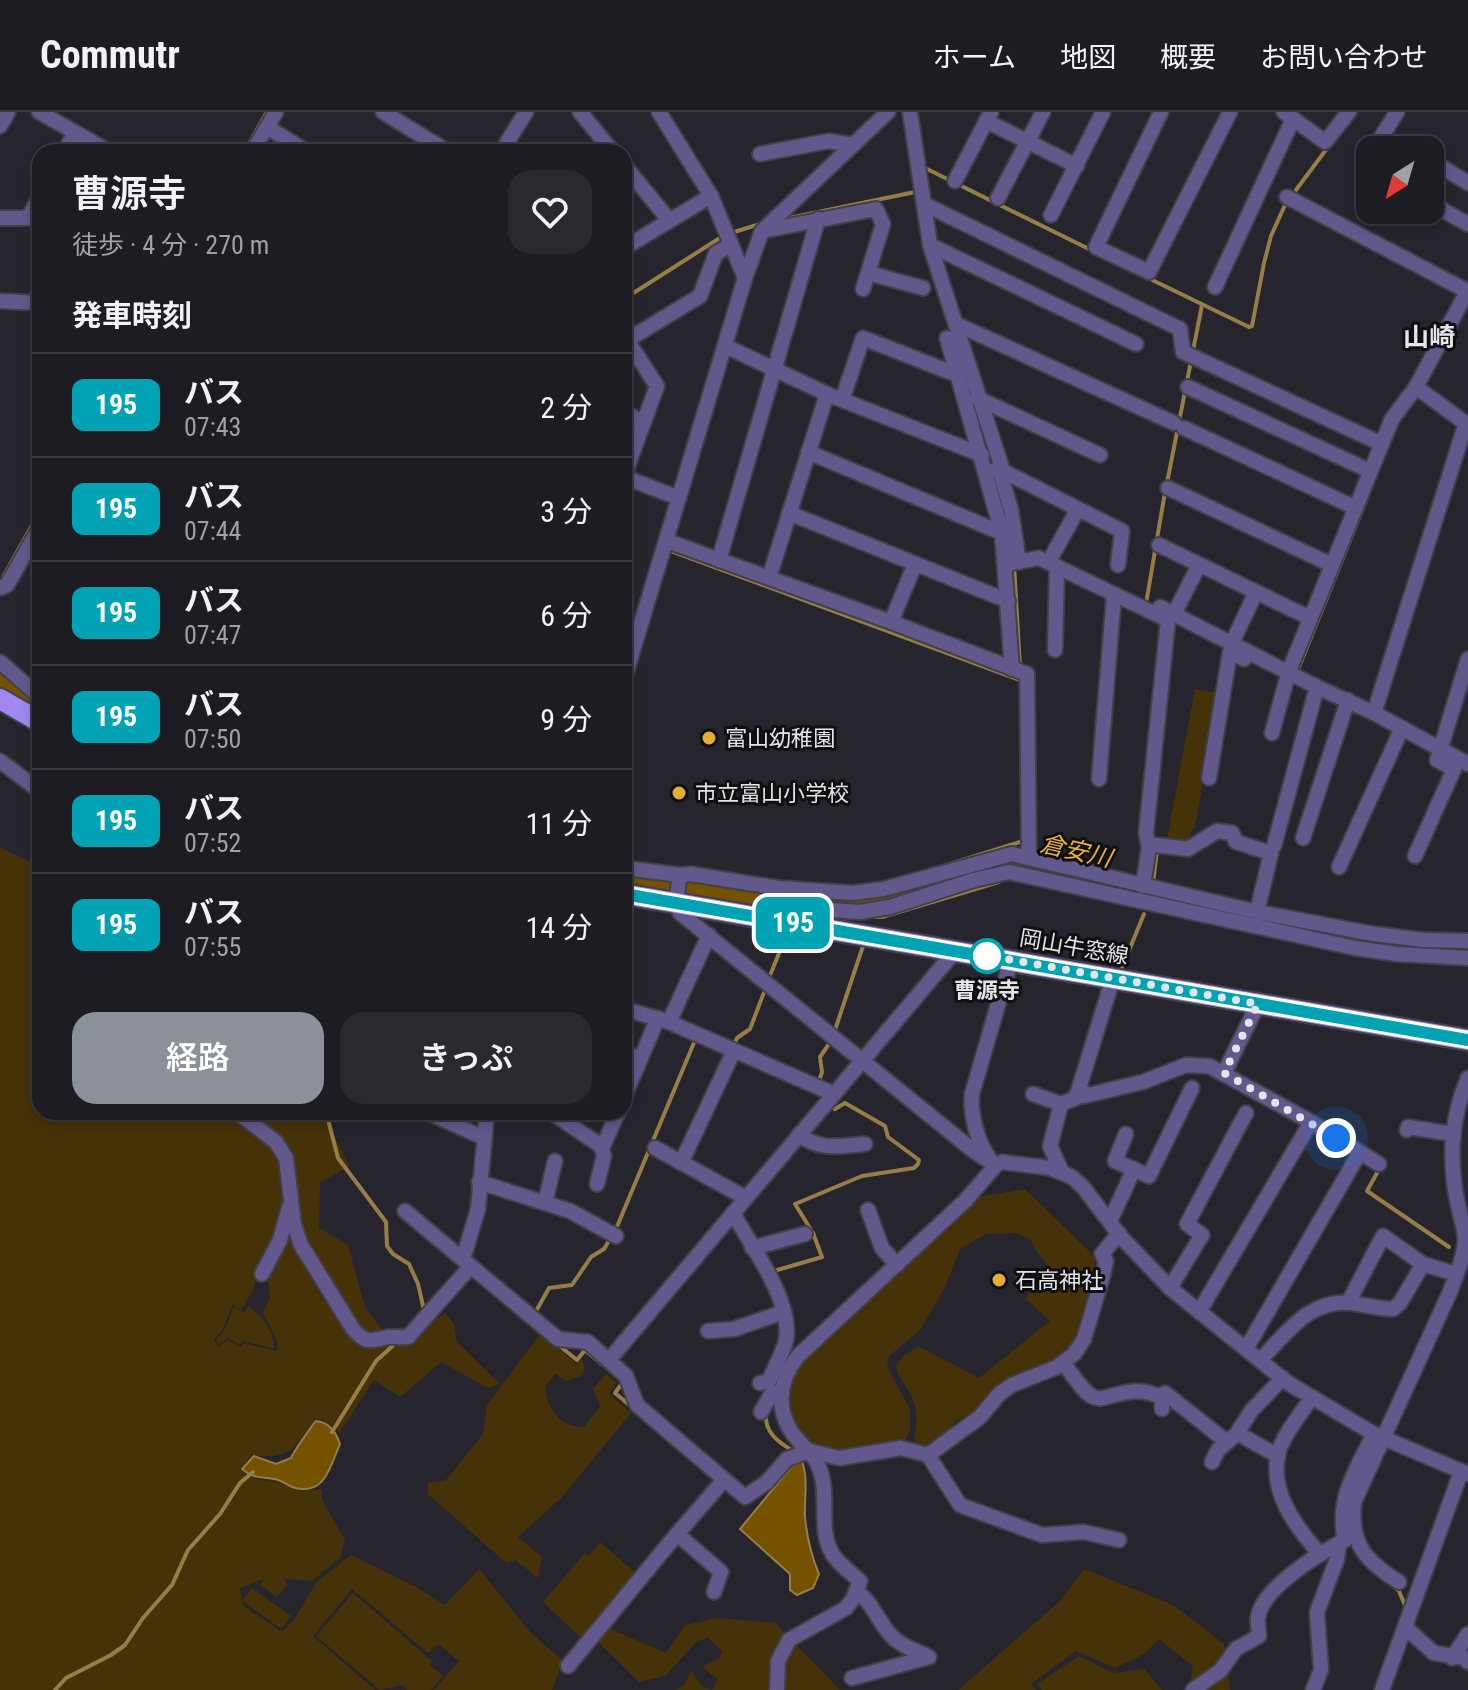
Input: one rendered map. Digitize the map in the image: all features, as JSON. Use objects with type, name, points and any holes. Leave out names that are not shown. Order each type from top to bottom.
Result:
[{"type":"main road","points":[[0,699],[32,717]]},
{"type":"main road","name":"岡山牛窓線","points":[[632,893],[678,887],[785,921],[1468,1040]]},
{"type":"street","points":[[0,126],[8,112]]},
{"type":"street","points":[[39,112],[95,144]]},
{"type":"street","points":[[257,144],[276,112]]},
{"type":"street","points":[[383,112],[435,144]]},
{"type":"street","points":[[506,144],[526,112]]},
{"type":"street","points":[[580,112],[606,144]]},
{"type":"street","points":[[632,654],[745,278],[762,231],[888,112]]},
{"type":"street","points":[[910,112],[930,245],[956,324],[995,471],[1011,510],[1015,560],[1008,601],[1018,671]]},
{"type":"street","points":[[998,198],[1043,112]]},
{"type":"street","points":[[1051,215],[1103,112]]},
{"type":"street","points":[[1161,112],[1096,247],[1149,272],[1230,112]]},
{"type":"street","points":[[1215,287],[1288,116],[1325,142],[1349,112]]},
{"type":"street","points":[[1382,136],[1397,112]]},
{"type":"street","points":[[665,113],[711,196],[745,278]]},
{"type":"street","points":[[955,181],[989,116],[1028,141],[1077,166]]},
{"type":"street","points":[[267,127],[294,144]]},
{"type":"street","points":[[69,144],[75,133]]},
{"type":"street","points":[[760,154],[829,141],[853,145]]},
{"type":"street","points":[[1444,168],[1468,183]]},
{"type":"street","points":[[632,175],[669,220]]},
{"type":"street","points":[[632,243],[711,196]]},
{"type":"street","points":[[1272,733],[1310,618],[1392,419],[1419,389],[1468,290],[1287,197]]},
{"type":"street","points":[[924,204],[1180,329],[1183,352],[1382,444]]},
{"type":"street","points":[[762,231],[876,209],[883,224],[863,289]]},
{"type":"street","points":[[1444,211],[1468,224]]},
{"type":"street","points":[[0,218],[32,218]]},
{"type":"street","points":[[719,560],[818,219]]},
{"type":"street","points":[[632,337],[700,296],[716,253],[728,238]]},
{"type":"street","points":[[930,245],[1136,344]]},
{"type":"street","points":[[868,273],[923,288]]},
{"type":"street","points":[[0,301],[32,303]]},
{"type":"street","points":[[956,324],[1356,508]]},
{"type":"street","points":[[842,400],[863,338],[960,376]]},
{"type":"street","points":[[947,338],[960,376],[974,399],[982,455]]},
{"type":"street","points":[[725,346],[827,394],[982,455],[995,471],[1122,531],[1118,565]]},
{"type":"street","points":[[632,350],[657,386],[632,454]]},
{"type":"street","points":[[1188,387],[1370,471]]},
{"type":"street","points":[[1374,713],[1467,424],[1419,389]]},
{"type":"street","points":[[769,578],[827,394]]},
{"type":"street","points":[[974,399],[1100,455]]},
{"type":"street","points":[[632,417],[644,422]]},
{"type":"street","points":[[808,452],[1002,533]]},
{"type":"street","points":[[995,471],[1002,533],[1015,560]]},
{"type":"street","points":[[632,479],[679,498]]},
{"type":"street","points":[[1168,488],[1332,565]]},
{"type":"street","points":[[1055,650],[1055,561],[1078,509]]},
{"type":"street","points":[[789,513],[1008,601]]},
{"type":"street","points":[[0,588],[7,585],[32,541]]},
{"type":"street","points":[[667,541],[1027,674],[1029,857]]},
{"type":"street","points":[[1159,545],[1310,618]]},
{"type":"street","points":[[1015,560],[1034,549],[1114,595],[1168,620],[1143,886]]},
{"type":"street","points":[[1055,561],[1146,600],[1316,689],[1374,713],[1400,731],[1468,764]]},
{"type":"street","points":[[891,622],[915,564]]},
{"type":"street","points":[[1174,614],[1199,565]]},
{"type":"street","points":[[1232,643],[1256,592]]},
{"type":"street","points":[[1099,779],[1114,595]]},
{"type":"street","points":[[1209,778],[1230,652],[1292,675]]},
{"type":"street","points":[[1415,856],[1454,769],[1437,760],[1468,659]]},
{"type":"street","points":[[0,662],[32,690]]},
{"type":"street","points":[[1274,846],[1316,689]]},
{"type":"street","points":[[1303,838],[1347,704]]},
{"type":"street","points":[[1339,867],[1400,731]]},
{"type":"street","points":[[0,761],[32,785]]},
{"type":"street","points":[[1289,799],[1313,806]]},
{"type":"street","points":[[1149,847],[1188,849],[1217,831],[1232,833],[1235,839],[1271,853],[1257,912]]},
{"type":"street","points":[[996,1165],[975,1152],[680,913],[678,887],[691,874],[778,888],[853,893],[884,889],[1012,854],[1257,912],[1373,934],[1424,940],[1468,940]]},
{"type":"street","points":[[632,871],[678,887]]},
{"type":"street","points":[[785,921],[788,907],[860,912],[890,907],[1009,872],[1355,948],[1468,958]]},
{"type":"street","points":[[632,1078],[709,935]]},
{"type":"street","points":[[609,1360],[956,950]]},
{"type":"street","points":[[996,1165],[981,1142],[973,1115],[972,1094],[1011,960]]},
{"type":"street","points":[[1033,1094],[1061,1104],[1080,1093],[1113,978]]},
{"type":"street","points":[[1224,1073],[1258,1004]]},
{"type":"street","points":[[632,1012],[834,1094]]},
{"type":"street","points":[[632,1056],[640,1059]]},
{"type":"street","points":[[681,1163],[731,1057]]},
{"type":"street","points":[[1080,1093],[1084,1096],[1119,1089],[1186,1065],[1209,1066],[1379,1164]]},
{"type":"street","points":[[1399,1582],[1368,1558],[1360,1547],[1352,1520],[1359,1489],[1380,1436],[1466,1248],[1455,1191],[1453,1134],[1458,1101],[1468,1078]]},
{"type":"street","points":[[1126,1134],[1115,1161],[1149,1176],[1192,1088]]},
{"type":"street","points":[[1061,1104],[1050,1146],[1062,1172]]},
{"type":"street","points":[[1170,1288],[1202,1235],[1187,1224],[1246,1113]]},
{"type":"street","points":[[247,1120],[276,1142],[286,1158],[294,1225],[301,1245],[353,1329],[363,1340],[372,1343],[387,1338],[408,1337],[467,1263],[478,1209],[486,1120]]},
{"type":"street","points":[[445,1120],[484,1138]]},
{"type":"street","points":[[563,1120],[601,1146],[604,1156],[597,1184]]},
{"type":"street","points":[[601,1146],[614,1120]]},
{"type":"street","points":[[1199,1312],[1310,1125]]},
{"type":"street","points":[[1407,1130],[1408,1127],[1453,1134]]},
{"type":"street","points":[[799,1135],[822,1147],[865,1144]]},
{"type":"street","points":[[655,1148],[746,1198]]},
{"type":"street","points":[[1246,1349],[1356,1159]]},
{"type":"street","points":[[545,1203],[555,1161]]},
{"type":"street","points":[[777,1690],[778,1661],[789,1640],[846,1608],[860,1581],[834,1556],[826,1538],[822,1478],[816,1460],[791,1431],[782,1414],[780,1399],[790,1367],[798,1356],[966,1200],[996,1165],[1010,1162],[1062,1172],[1083,1187],[1114,1227],[1170,1288],[1283,1378],[1380,1436],[1464,1473],[1382,1690]]},
{"type":"street","points":[[928,1455],[980,1417],[1000,1393],[1063,1363],[1074,1354],[1084,1339],[1106,1261],[1102,1254],[1134,1169]]},
{"type":"street","points":[[479,1182],[570,1211],[614,1235]]},
{"type":"street","points":[[262,1274],[280,1240],[292,1199]]},
{"type":"street","points":[[868,1210],[882,1248],[897,1265]]},
{"type":"street","points":[[405,1211],[558,1339],[588,1342],[626,1376],[637,1405],[745,1497],[767,1482],[787,1459],[809,1451],[840,1458],[901,1448],[928,1455],[960,1505],[1042,1535],[1084,1532],[1119,1540]]},
{"type":"street","points":[[733,1213],[773,1281],[784,1312],[786,1341],[769,1381],[760,1383]]},
{"type":"street","points":[[752,1248],[805,1234]]},
{"type":"street","points":[[1348,1303],[1383,1236],[1423,1264],[1456,1274]]},
{"type":"street","points":[[1260,1360],[1313,1309],[1326,1304],[1348,1303],[1393,1309],[1423,1264]]},
{"type":"street","points":[[708,1331],[734,1329],[784,1312]]},
{"type":"street","points":[[1063,1363],[1092,1396],[1100,1399],[1140,1390],[1151,1392],[1162,1404],[1165,1393],[1232,1438],[1278,1456]]},
{"type":"street","points":[[1212,1462],[1218,1450],[1283,1378]]},
{"type":"street","points":[[761,1412],[772,1393],[782,1391]]},
{"type":"street","points":[[1312,1397],[1279,1450],[1275,1475],[1285,1506],[1297,1529],[1319,1553]]},
{"type":"street","points":[[1193,1690],[1220,1671],[1236,1649],[1259,1636],[1258,1617],[1266,1598],[1319,1553],[1345,1540],[1341,1521],[1346,1489],[1380,1436]]},
{"type":"street","points":[[568,1666],[724,1480]]},
{"type":"street","points":[[677,1534],[721,1572],[714,1592]]},
{"type":"street","points":[[1313,1690],[1321,1670],[1317,1612],[1337,1559],[1339,1543]]},
{"type":"street","points":[[852,1678],[929,1657],[900,1644],[890,1635],[866,1598],[856,1591]]},
{"type":"street","points":[[1407,1629],[1434,1653],[1459,1659],[1468,1673]]},
{"type":"street","points":[[1459,1659],[1468,1634]]},
{"type":"shaded area","points":[[1195,689],[1219,693],[1195,827],[1191,831],[1189,844],[1167,839]]},
{"type":"shaded area","points":[[0,847],[32,863],[32,1120],[325,1120],[349,1166],[320,1183],[319,1228],[348,1245],[365,1307],[395,1348],[445,1313],[454,1324],[457,1342],[500,1384],[488,1388],[441,1362],[400,1397],[374,1380],[340,1432],[323,1419],[315,1419],[290,1450],[273,1456],[252,1455],[240,1469],[257,1479],[304,1490],[322,1489],[322,1500],[345,1540],[340,1558],[312,1581],[283,1579],[288,1584],[277,1597],[260,1585],[264,1579],[240,1588],[242,1601],[252,1588],[291,1616],[281,1629],[243,1601],[242,1605],[282,1632],[295,1618],[316,1583],[351,1555],[445,1605],[479,1569],[531,1633],[563,1661],[552,1690],[434,1690],[459,1661],[438,1644],[428,1653],[352,1589],[313,1636],[375,1690],[0,1690]],"holes":[[[256,1277],[268,1281],[270,1298],[263,1313],[277,1340],[277,1351],[244,1343],[241,1347],[228,1340],[218,1347],[214,1339],[222,1331],[233,1304],[241,1310],[253,1290]]]},
{"type":"shaded area","points":[[1025,1189],[1094,1256],[1097,1276],[1080,1329],[1063,1356],[1000,1385],[973,1414],[956,1420],[941,1442],[927,1446],[914,1441],[915,1407],[896,1366],[902,1357],[918,1346],[979,1378],[1050,1321],[1026,1299],[1029,1292],[1013,1275],[1023,1265],[1042,1284],[1052,1275],[1031,1240],[1017,1233],[985,1234],[960,1249],[945,1287],[920,1330],[889,1356],[887,1366],[910,1410],[910,1429],[905,1442],[843,1452],[812,1444],[796,1429],[788,1410],[788,1389],[799,1364],[978,1197]]},
{"type":"shaded area","points":[[234,1306],[244,1313],[248,1306],[258,1314],[270,1330],[274,1349],[243,1341],[240,1345],[228,1338],[218,1345],[216,1339],[223,1333]]},
{"type":"shaded area","points":[[540,1334],[577,1364],[582,1359],[585,1370],[581,1376],[566,1381],[555,1374],[545,1387],[556,1415],[568,1424],[584,1427],[600,1406],[593,1389],[606,1374],[617,1383],[609,1394],[631,1413],[562,1497],[518,1537],[542,1557],[538,1578],[515,1560],[506,1563],[428,1494],[428,1483],[446,1480],[483,1434],[487,1405]]},
{"type":"shaded area","points":[[316,1421],[329,1426],[340,1444],[330,1469],[314,1487],[295,1488],[278,1480],[251,1475],[242,1469],[254,1456],[276,1464],[291,1458]]},
{"type":"shaded area","points":[[801,1459],[806,1480],[807,1532],[819,1574],[813,1588],[797,1595],[790,1590],[790,1574],[740,1529],[796,1461]]},
{"type":"shaded area","points":[[600,1542],[637,1574],[582,1639],[543,1602],[585,1553],[589,1556]]},
{"type":"shaded area","points":[[1084,1569],[1173,1605],[1224,1644],[1230,1690],[1183,1690],[1190,1682],[1193,1666],[1159,1639],[1144,1654],[1115,1668],[1076,1651],[1031,1684],[1036,1690],[958,1690],[1059,1602]]},
{"type":"shaded area","points":[[353,1593],[432,1661],[430,1665],[443,1676],[431,1690],[408,1690],[402,1685],[380,1690],[316,1636]]},
{"type":"shaded area","points":[[718,1618],[775,1623],[840,1690],[712,1690],[718,1679],[702,1667],[720,1658],[722,1651],[708,1638],[697,1641],[665,1676],[639,1682],[597,1641],[606,1627],[666,1653],[685,1625]]},
{"type":"shaded area","points":[[1079,1656],[1113,1673],[1144,1669],[1162,1690],[1042,1690],[1037,1684]]},
{"type":"shaded area","points":[[691,1671],[702,1686],[712,1690],[675,1690],[684,1685]]},
{"type":"waterway","points":[[249,144],[267,112]]},
{"type":"waterway","points":[[1296,190],[1328,147]]},
{"type":"waterway","points":[[923,167],[1091,250]]},
{"type":"waterway","points":[[784,219],[915,192]]},
{"type":"waterway","points":[[1146,277],[1252,326],[1271,236],[1285,205]]},
{"type":"waterway","points":[[731,233],[760,224]]},
{"type":"waterway","points":[[632,294],[723,236]]},
{"type":"waterway","points":[[1167,483],[1202,305]]},
{"type":"waterway","points":[[1297,672],[1370,491]]},
{"type":"waterway","points":[[1146,604],[1165,492]]},
{"type":"waterway","points":[[3,577],[32,525]]},
{"type":"waterway","points":[[671,551],[1020,680]]},
{"type":"waterway","points":[[1014,564],[1020,667]]},
{"type":"waterway","name":"倉安川","points":[[0,673],[20,694],[32,701]]},
{"type":"waterway","points":[[953,863],[1023,841]]},
{"type":"waterway","points":[[1153,884],[1157,850]]},
{"type":"waterway","name":"倉安川","points":[[632,879],[858,903],[882,901],[1002,864],[1014,864],[1152,897]]},
{"type":"waterway","points":[[863,917],[882,917],[999,882]]},
{"type":"waterway","points":[[1121,970],[1144,914]]},
{"type":"waterway","name":"倉安川","points":[[1268,922],[1387,945],[1468,949]]},
{"type":"waterway","points":[[769,978],[788,931]]},
{"type":"waterway","points":[[834,1033],[864,943]]},
{"type":"waterway","points":[[733,1047],[737,1038],[750,1029],[766,987]]},
{"type":"waterway","points":[[535,1313],[549,1288],[572,1285],[591,1257],[604,1249],[616,1229],[696,1038]]},
{"type":"waterway","points":[[818,1084],[822,1072],[820,1057],[831,1041]]},
{"type":"waterway","points":[[774,1271],[822,1257],[813,1233],[795,1204],[862,1176],[914,1168],[918,1164],[919,1160],[888,1137],[885,1126],[845,1103],[835,1109],[832,1107]]},
{"type":"waterway","points":[[328,1120],[338,1158],[386,1222],[387,1246],[409,1264],[424,1310]]},
{"type":"waterway","points":[[1376,1167],[1377,1173],[1367,1191],[1449,1247]]},
{"type":"waterway","points":[[332,1432],[376,1361],[398,1341]]},
{"type":"waterway","points":[[556,1343],[577,1360],[585,1350],[615,1375]]},
{"type":"waterway","points":[[622,1381],[615,1393],[633,1408]]},
{"type":"waterway","points":[[766,1413],[770,1431],[793,1451]]},
{"type":"waterway","points":[[55,1690],[66,1678],[125,1645],[143,1618],[172,1585],[188,1550],[220,1514],[240,1483],[253,1472]]},
{"type":"waterway","points":[[1393,1586],[1399,1591],[1406,1608]]},
{"type":"bus line","name":"195","points":[[632,895],[1468,1040]]},
{"type":"place","name":"富山幼稚園","points":[[709,738]]},
{"type":"place","name":"市立富山小学校","points":[[679,793]]},
{"type":"place","name":"曹源寺","points":[[987,956]]},
{"type":"place","name":"石高神社","points":[[999,1280]]},
{"type":"district","name":"山崎","points":[[1429,337]]},
{"type":"route","points":[[987,956],[984,955],[1258,1004],[1224,1073],[1336,1138]]}]
